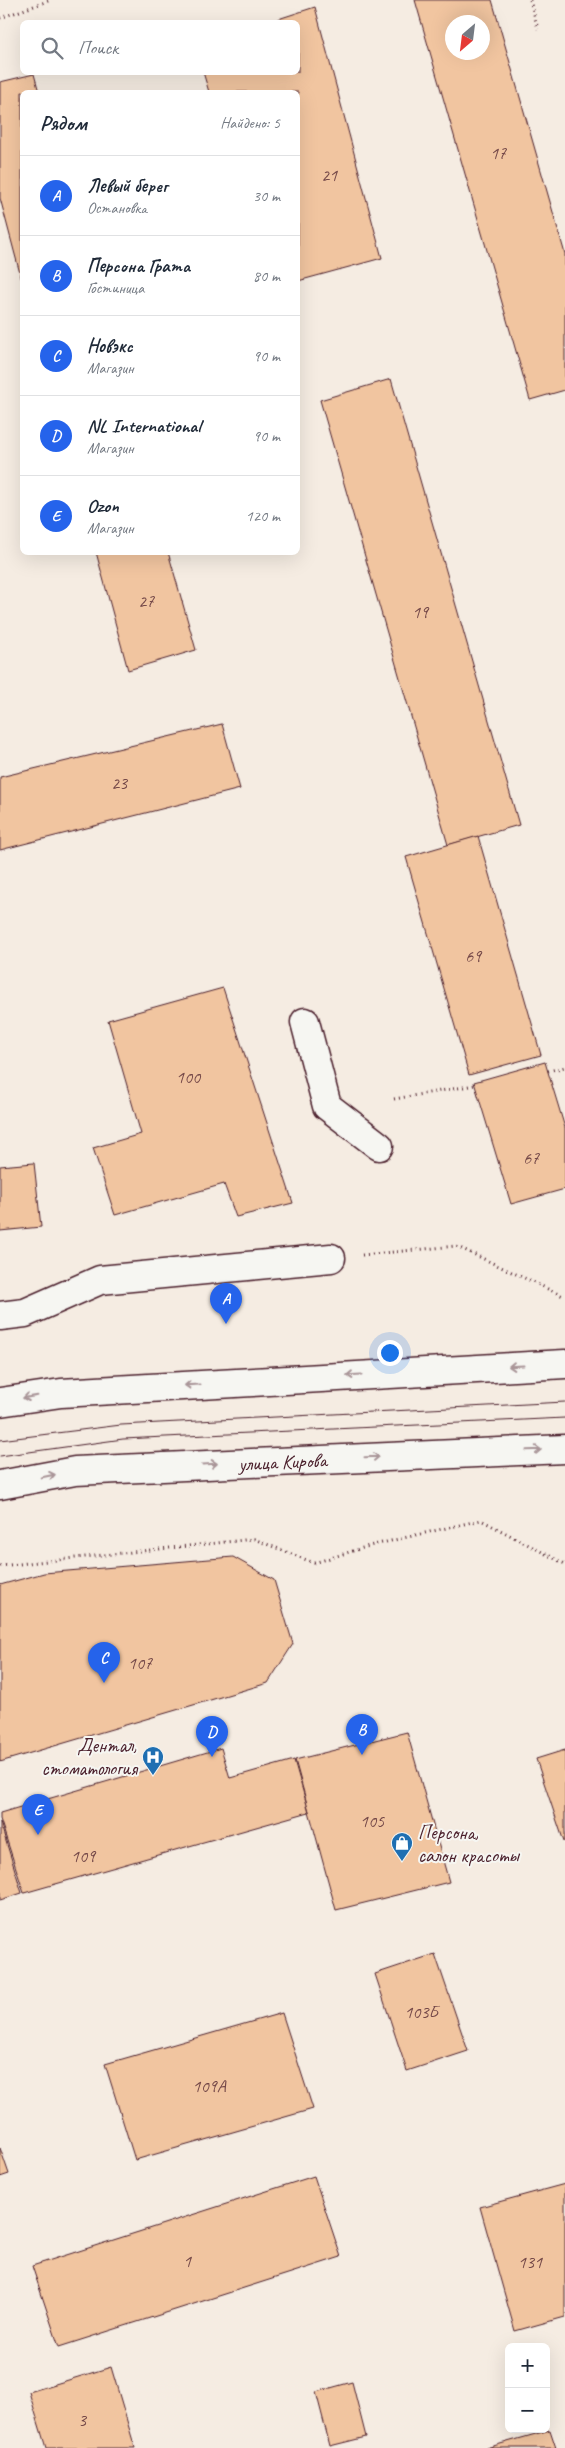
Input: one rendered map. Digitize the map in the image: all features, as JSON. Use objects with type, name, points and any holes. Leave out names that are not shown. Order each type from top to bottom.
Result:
[{"type":"main road","points":[[305,1022],[327,1106],[379,1146]]},
{"type":"main road","points":[[0,1316],[25,1313],[100,1280],[332,1258]]},
{"type":"main road","points":[[0,1402],[61,1393],[565,1364]]},
{"type":"main road","name":"улица Кирова","points":[[0,1485],[75,1471],[565,1449]]},
{"type":"path","points":[[0,18],[51,0]]},
{"type":"path","points":[[530,0],[538,29]]},
{"type":"path","points":[[548,1071],[565,1067]]},
{"type":"path","points":[[394,1099],[475,1085]]},
{"type":"path","points":[[332,1258],[456,1246],[565,1297]]},
{"type":"path","points":[[0,1566],[254,1539],[314,1563],[369,1546],[481,1520],[565,1564]]},
{"type":"building","points":[[415,0],[492,0],[565,254],[565,390],[530,400]]},
{"type":"building","points":[[315,7],[382,258],[300,280],[300,90],[208,90],[204,75],[300,75],[300,20],[275,20]]},
{"type":"building","points":[[34,75],[38,90],[20,90],[20,273],[0,198],[0,82]]},
{"type":"building","points":[[391,379],[519,825],[448,845],[320,400]]},
{"type":"building","points":[[97,555],[169,555],[196,650],[128,670]]},
{"type":"building","points":[[222,724],[240,789],[0,850],[0,777]]},
{"type":"building","points":[[478,836],[541,1055],[469,1075],[406,857]]},
{"type":"building","points":[[223,988],[293,1203],[236,1217],[224,1184],[115,1215],[93,1148],[141,1134],[108,1020]]},
{"type":"building","points":[[545,1062],[565,1128],[565,1189],[511,1204],[474,1082]]},
{"type":"building","points":[[34,1163],[41,1227],[0,1231],[0,1166]]},
{"type":"building","points":[[233,1557],[274,1580],[293,1644],[268,1683],[0,1762],[0,1585],[44,1573]]},
{"type":"building","points":[[407,1732],[449,1882],[336,1910],[295,1760]]},
{"type":"building","points":[[221,1748],[230,1778],[294,1760],[309,1812],[24,1893],[0,1819],[0,1813]]},
{"type":"building","points":[[565,1750],[565,1841],[564,1842],[536,1759]]},
{"type":"building","points":[[0,1822],[22,1893],[0,1900]]},
{"type":"building","points":[[435,1954],[468,2051],[407,2071],[375,1974]]},
{"type":"building","points":[[282,2013],[313,2109],[135,2160],[105,2064]]},
{"type":"building","points":[[0,2148],[9,2174],[0,2177]]},
{"type":"building","points":[[314,2176],[341,2257],[59,2347],[32,2266]]},
{"type":"building","points":[[565,2184],[565,2317],[515,2331],[480,2207]]},
{"type":"building","points":[[111,2367],[135,2448],[46,2448],[29,2392]]},
{"type":"building","points":[[352,2382],[366,2437],[330,2446],[316,2392]]},
{"type":"building","points":[[550,2430],[556,2448],[486,2448],[539,2433],[550,2433]]},
{"type":"tram line","points":[[0,1440],[121,1425],[565,1402]]},
{"type":"tram line","points":[[0,1456],[123,1439],[565,1418]]},
{"type":"place","name":"Левый берег","points":[[226,1324]]},
{"type":"place","name":"Новэкс","points":[[104,1683]]},
{"type":"place","name":"Персона Грата","points":[[362,1755]]},
{"type":"place","name":"NL International","points":[[212,1757]]},
{"type":"place","name":"Дентал, стоматология","points":[[153,1776]]},
{"type":"place","name":"Ozon","points":[[38,1835]]},
{"type":"place","name":"Персона, салон красоты","points":[[402,1862]]}]
